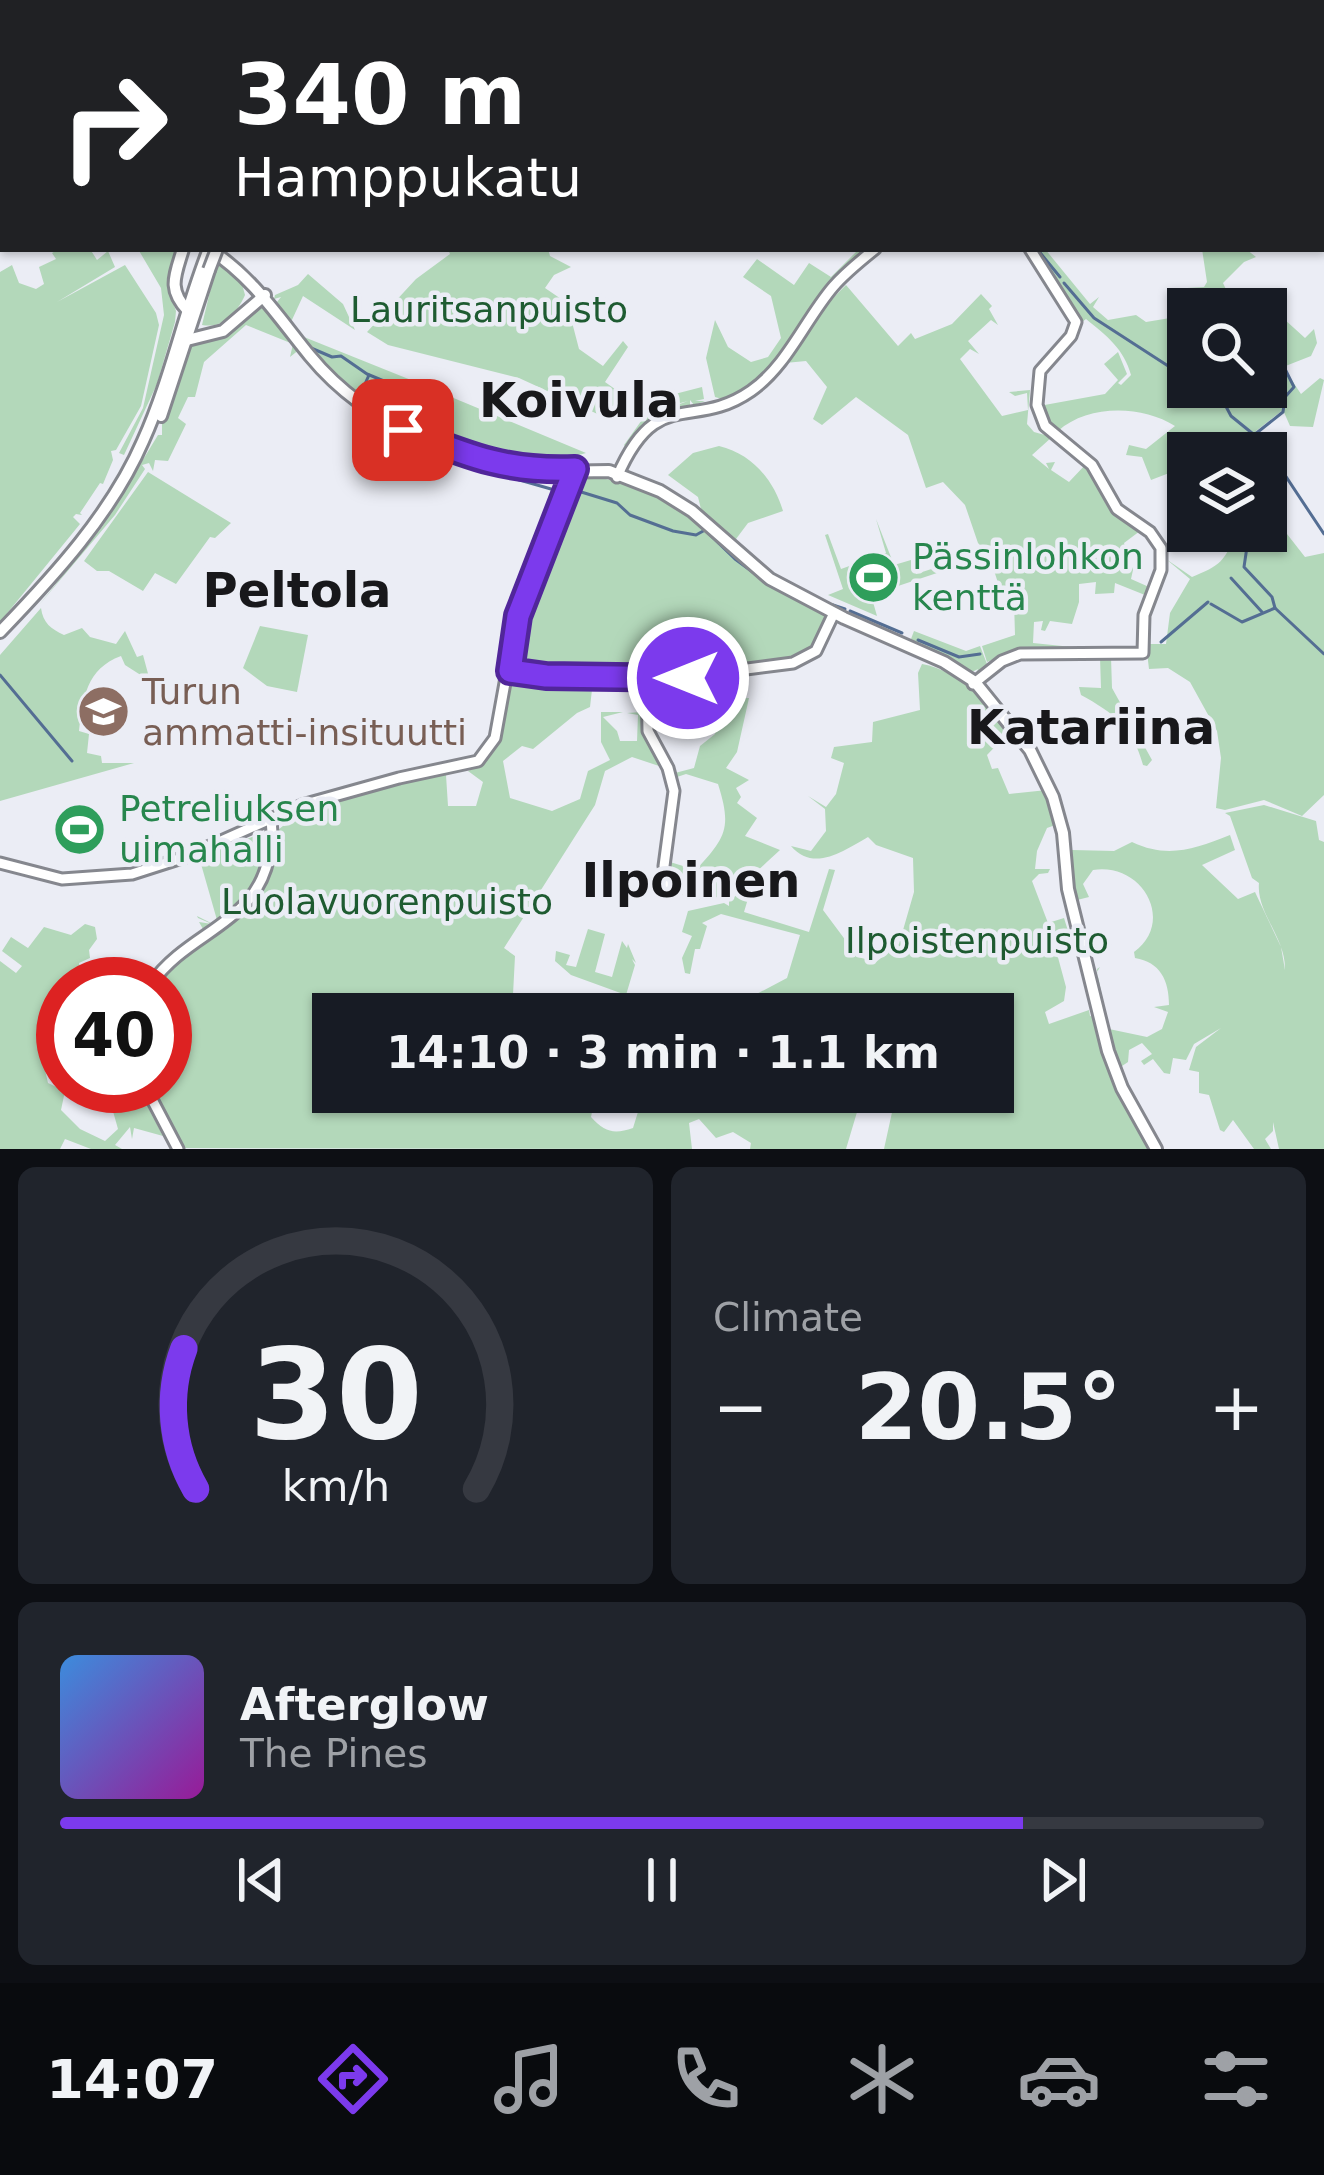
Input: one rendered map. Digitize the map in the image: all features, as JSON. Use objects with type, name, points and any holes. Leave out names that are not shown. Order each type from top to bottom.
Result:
[{"type":"main road","points":[[182,252],[172,291],[188,311]]},
{"type":"main road","points":[[0,637],[75,548],[124,478],[158,404],[212,252]]},
{"type":"main road","points":[[216,252],[266,295]]},
{"type":"main road","points":[[217,252],[266,295],[338,386],[397,427],[511,468],[617,475],[647,485],[692,511],[764,574],[973,684],[1030,750],[1056,805],[1068,889],[1108,1051],[1122,1088],[1156,1149]]},
{"type":"main road","points":[[0,637],[81,551],[130,480],[158,422],[206,268]]},
{"type":"main road","points":[[250,280],[252,306]]},
{"type":"main road","points":[[187,340],[223,331],[266,295]]},
{"type":"main road","points":[[191,326],[205,334]]},
{"type":"street","points":[[617,475],[643,433],[658,419],[730,402],[764,381],[831,289],[871,252]]},
{"type":"street","points":[[973,684],[1002,661],[1020,654],[1143,653],[1145,612],[1162,570],[1162,550],[1150,532],[1113,504],[1092,465],[1041,419],[1036,388],[1040,373],[1071,336],[1076,322],[1032,252]]},
{"type":"street","points":[[0,863],[52,878],[107,878],[168,864],[313,802],[478,761],[495,738],[518,616],[575,471]]},
{"type":"street","points":[[510,671],[688,678],[803,660],[818,647],[835,613]]},
{"type":"street","points":[[647,678],[648,731],[668,768],[674,791],[665,861],[667,886]]},
{"type":"street","points":[[175,957],[249,902],[262,881],[270,847],[266,823]]},
{"type":"street","points":[[159,1113],[178,1149]]},
{"type":"green space","points":[[92,252],[97,260],[108,252],[115,267],[57,302],[125,265],[159,325],[141,406],[116,450],[111,451],[113,460],[103,484],[82,515],[73,517],[80,524],[0,622],[0,272],[12,265],[19,283],[36,289],[44,284],[39,267],[56,259],[52,253]]},
{"type":"green space","points":[[140,252],[175,252],[167,285],[176,311],[157,384],[124,455],[119,453],[143,408],[164,315],[161,288]]},
{"type":"green space","name":"Lauritsanpuisto","points":[[549,252],[571,267],[554,275],[545,288],[567,303],[579,349],[603,366],[623,341],[628,347],[605,382],[636,404],[702,387],[704,399],[695,401],[705,401],[694,405],[690,400],[690,407],[648,423],[628,451],[624,445],[644,417],[688,401],[629,417],[604,417],[519,378],[388,345],[367,332],[416,279],[450,254]]},
{"type":"green space","points":[[856,252],[864,252],[824,290],[766,369],[739,391],[722,399],[715,397],[706,358],[715,320],[728,347],[751,362],[768,357],[781,338],[771,296],[743,277],[757,259],[794,285],[809,263],[831,277]]},
{"type":"green space","points":[[1036,252],[1047,252],[1090,304],[1099,297],[1093,307],[1108,320],[1136,315],[1146,322],[1167,318],[1167,408],[1287,408],[1287,373],[1301,394],[1320,378],[1324,380],[1313,427],[1290,426],[1283,410],[1257,432],[1167,432],[1175,426],[1162,419],[1115,410],[1084,416],[1058,431],[1039,406],[1105,394],[1118,380],[1104,364],[1118,352],[1127,374],[1118,383],[1131,375],[1124,358],[1108,337],[1086,319],[1077,326],[1075,309]]},
{"type":"green space","points":[[1202,252],[1250,252],[1256,257],[1244,262],[1223,283],[1225,288],[1187,288],[1204,287],[1207,282]]},
{"type":"green space","points":[[217,262],[242,284],[245,295],[228,318],[216,325],[202,325]]},
{"type":"green space","points":[[308,274],[343,304],[355,330],[303,296],[291,322],[277,302],[281,297],[274,299],[275,295],[298,285]]},
{"type":"green space","points":[[846,285],[898,346],[911,333],[915,339],[952,324],[981,294],[992,306],[989,309],[998,325],[991,320],[968,341],[979,354],[970,349],[960,359],[1002,416],[1028,410],[1027,393],[1015,396],[1009,392],[1030,390],[1027,424],[1034,432],[1052,437],[1032,455],[1049,469],[1046,463],[1055,462],[1051,470],[1069,482],[1086,464],[1106,504],[1140,531],[1124,543],[1133,570],[1131,579],[1149,587],[1145,595],[1115,583],[1114,593],[1095,594],[1096,582],[1079,584],[1072,624],[1050,621],[1045,631],[1041,630],[1043,621],[1034,622],[1033,643],[1072,647],[1019,648],[1025,651],[990,663],[975,675],[978,669],[972,672],[911,639],[914,631],[966,651],[980,646],[987,664],[994,659],[987,662],[982,646],[1015,635],[1014,601],[999,586],[965,505],[943,482],[926,488],[908,435],[856,397],[822,425],[813,419],[827,387],[806,361],[785,363]]},
{"type":"green space","points":[[262,304],[300,349],[290,357],[293,344],[246,325],[204,362],[195,397],[188,397],[178,418],[186,424],[168,461],[155,460],[153,471],[149,463],[142,465],[145,469],[115,515],[39,605],[102,527],[158,435],[162,435],[162,421],[192,341]]},
{"type":"green space","points":[[1287,322],[1305,338],[1314,329],[1317,343],[1311,356],[1287,365]]},
{"type":"green space","points":[[299,335],[416,382],[398,419],[355,395]]},
{"type":"green space","points":[[420,384],[586,453],[564,459],[560,467],[501,462],[406,428],[404,416]]},
{"type":"green space","points":[[1167,432],[1167,474],[1151,480],[1142,457],[1126,455],[1129,445],[1146,449]]},
{"type":"green space","points":[[719,446],[742,455],[760,470],[783,511],[748,523],[733,543],[701,509],[698,497],[668,475],[693,453]]},
{"type":"green space","points":[[148,472],[231,523],[215,538],[210,537],[176,584],[155,573],[143,591],[84,561]]},
{"type":"green space","points":[[587,476],[661,493],[826,613],[815,647],[805,657],[702,673],[638,675],[638,670],[637,675],[616,670],[597,674],[598,670],[547,669],[593,671],[548,674],[519,668],[541,669],[514,660],[518,626],[573,490]]},
{"type":"green space","points":[[876,519],[894,565],[911,560],[916,574],[947,564],[949,569],[871,595],[877,616],[828,595],[843,589],[825,535],[841,569],[886,553]]},
{"type":"green space","points":[[1287,534],[1305,557],[1324,553],[1324,795],[1302,816],[1264,800],[1216,808],[1221,758],[1217,731],[1190,682],[1168,668],[1149,669],[1146,644],[1166,644],[1170,613],[1190,579],[1166,559],[1192,577],[1227,552],[1287,552]]},
{"type":"green space","points":[[41,608],[48,625],[64,635],[82,628],[90,637],[116,644],[125,631],[137,657],[143,655],[150,681],[125,665],[121,656],[93,677],[79,731],[89,734],[87,753],[101,756],[102,763],[134,763],[0,801],[0,655]]},
{"type":"green space","points":[[260,626],[308,635],[297,692],[267,686],[243,668]]},
{"type":"green space","points":[[1100,657],[1111,657],[1112,688],[1152,760],[1147,766],[1121,723],[1081,695],[1079,687],[1101,688]]},
{"type":"green space","name":"Ilpoistenpuisto","points":[[922,664],[961,681],[1009,732],[987,755],[1009,794],[1047,790],[1058,824],[1047,828],[1037,851],[1035,869],[1050,869],[1032,881],[1048,923],[1064,918],[1069,934],[1053,939],[1066,987],[1064,1001],[1045,1012],[1049,1024],[1089,1010],[1096,1017],[1153,1149],[884,1149],[892,1113],[1014,1113],[1014,993],[758,993],[787,978],[800,935],[721,914],[702,923],[707,926],[700,949],[695,949],[690,974],[685,973],[682,958],[692,936],[682,932],[688,911],[729,906],[753,882],[744,912],[809,932],[829,869],[835,870],[823,910],[858,957],[876,962],[899,944],[914,892],[913,858],[876,845],[868,837],[840,853],[819,858],[800,854],[791,846],[811,851],[826,831],[825,809],[808,796],[826,807],[836,794],[844,763],[831,758],[834,747],[872,742],[873,722],[920,710],[918,673]]},
{"type":"green space","name":"Luolavuorenpuisto","points":[[527,678],[593,681],[590,707],[533,749],[522,746],[503,761],[510,798],[552,811],[580,799],[588,771],[610,760],[601,742],[601,712],[623,712],[603,717],[620,741],[637,741],[638,715],[627,713],[641,712],[643,734],[662,767],[632,757],[605,771],[595,805],[504,948],[515,956],[513,993],[312,993],[312,1113],[592,1113],[601,1126],[615,1131],[633,1128],[638,1113],[857,1113],[846,1149],[750,1149],[751,1143],[733,1132],[716,1138],[699,1119],[689,1123],[692,1149],[181,1148],[163,1113],[192,1113],[192,957],[178,957],[248,911],[266,882],[278,830],[294,818],[358,792],[446,775],[448,806],[476,806],[483,782],[468,771],[494,747],[511,683]]},
{"type":"green space","points":[[716,681],[716,700],[749,698],[737,752],[726,768],[749,780],[736,788],[741,797],[737,803],[757,818],[745,836],[780,850],[732,890],[704,900],[674,890],[670,862],[696,870],[724,831],[718,784],[675,773],[694,768],[700,746],[715,734],[718,721],[693,713],[693,684]]},
{"type":"green space","points":[[1264,805],[1316,821],[1319,840],[1324,842],[1324,1149],[1279,1149],[1273,1122],[1273,1131],[1265,1139],[1271,1149],[1254,1149],[1233,1120],[1224,1132],[1220,1130],[1209,1095],[1199,1093],[1199,1072],[1189,1070],[1196,1047],[1221,1028],[1194,1044],[1186,1060],[1173,1058],[1170,1074],[1153,1059],[1144,1065],[1141,1061],[1152,1054],[1142,1043],[1129,1050],[1128,1062],[1119,1068],[1104,1020],[1097,974],[1109,1029],[1147,1037],[1162,1029],[1168,1012],[1154,1007],[1169,1005],[1165,980],[1157,968],[1135,958],[1134,952],[1152,925],[1148,896],[1126,875],[1093,870],[1083,884],[1089,897],[1077,900],[1069,864],[1072,850],[1114,851],[1132,842],[1157,850],[1181,850],[1230,835],[1235,850],[1202,865],[1238,899],[1255,892],[1281,946],[1262,904],[1259,883],[1252,878],[1225,813]]},
{"type":"green space","points":[[265,832],[264,865],[252,890],[233,911],[206,930],[203,929],[199,922],[212,924],[197,916],[211,923],[217,920],[199,857]]},
{"type":"green space","points":[[85,924],[95,927],[97,939],[90,957],[36,957],[36,1113],[64,1113],[80,1129],[105,1141],[118,1129],[114,1113],[151,1113],[163,1136],[134,1128],[132,1139],[130,1127],[115,1145],[122,1149],[91,1149],[65,1139],[60,1149],[0,1149],[0,961],[16,973],[22,966],[2,951],[11,937],[28,948],[44,927],[71,935]]},
{"type":"green space","points":[[588,929],[605,934],[595,972],[612,977],[622,941],[636,963],[632,959],[635,965],[627,993],[571,975],[555,961],[556,951],[570,955],[566,965],[576,967]]},
{"type":"waterway","points":[[1039,252],[1060,277]]},
{"type":"waterway","points":[[1064,283],[1094,318],[1167,365]]},
{"type":"waterway","points":[[311,348],[341,356],[367,374],[408,391]]},
{"type":"waterway","points":[[1287,373],[1294,387],[1287,395]]},
{"type":"waterway","points":[[360,395],[369,375]]},
{"type":"waterway","points":[[1227,408],[1263,442],[1324,534]]},
{"type":"waterway","points":[[1258,432],[1284,408]]},
{"type":"waterway","points":[[488,468],[505,475]]},
{"type":"waterway","points":[[509,477],[551,489]]},
{"type":"waterway","points":[[522,623],[578,491],[617,503],[630,515],[673,531],[696,535],[705,530],[769,584]]},
{"type":"waterway","points":[[1246,552],[1244,567],[1272,597],[1275,608]]},
{"type":"waterway","points":[[1231,578],[1262,612]]},
{"type":"waterway","points":[[783,592],[825,614]]},
{"type":"waterway","points":[[1161,642],[1208,602]]},
{"type":"waterway","points":[[1211,604],[1242,622],[1275,608],[1324,654]]},
{"type":"waterway","points":[[833,605],[845,609]]},
{"type":"waterway","points":[[850,611],[902,633]]},
{"type":"waterway","points":[[918,640],[959,657],[980,654]]},
{"type":"waterway","points":[[0,675],[72,761]]},
{"type":"place","name":"Pässinlohkon kenttä","points":[[873,577]]},
{"type":"place","name":"Turun ammatti-insituutti","points":[[103,712]]},
{"type":"place","name":"Petreliuksen uimahalli","points":[[80,829]]},
{"type":"district","name":"Koivula","points":[[579,400]]},
{"type":"district","name":"Peltola","points":[[297,590]]},
{"type":"district","name":"Katariina","points":[[1091,727]]},
{"type":"district","name":"Ilpoinen","points":[[692,880]]},
{"type":"route","points":[[403,430],[511,468],[575,469],[518,616],[510,671],[688,678]]}]
